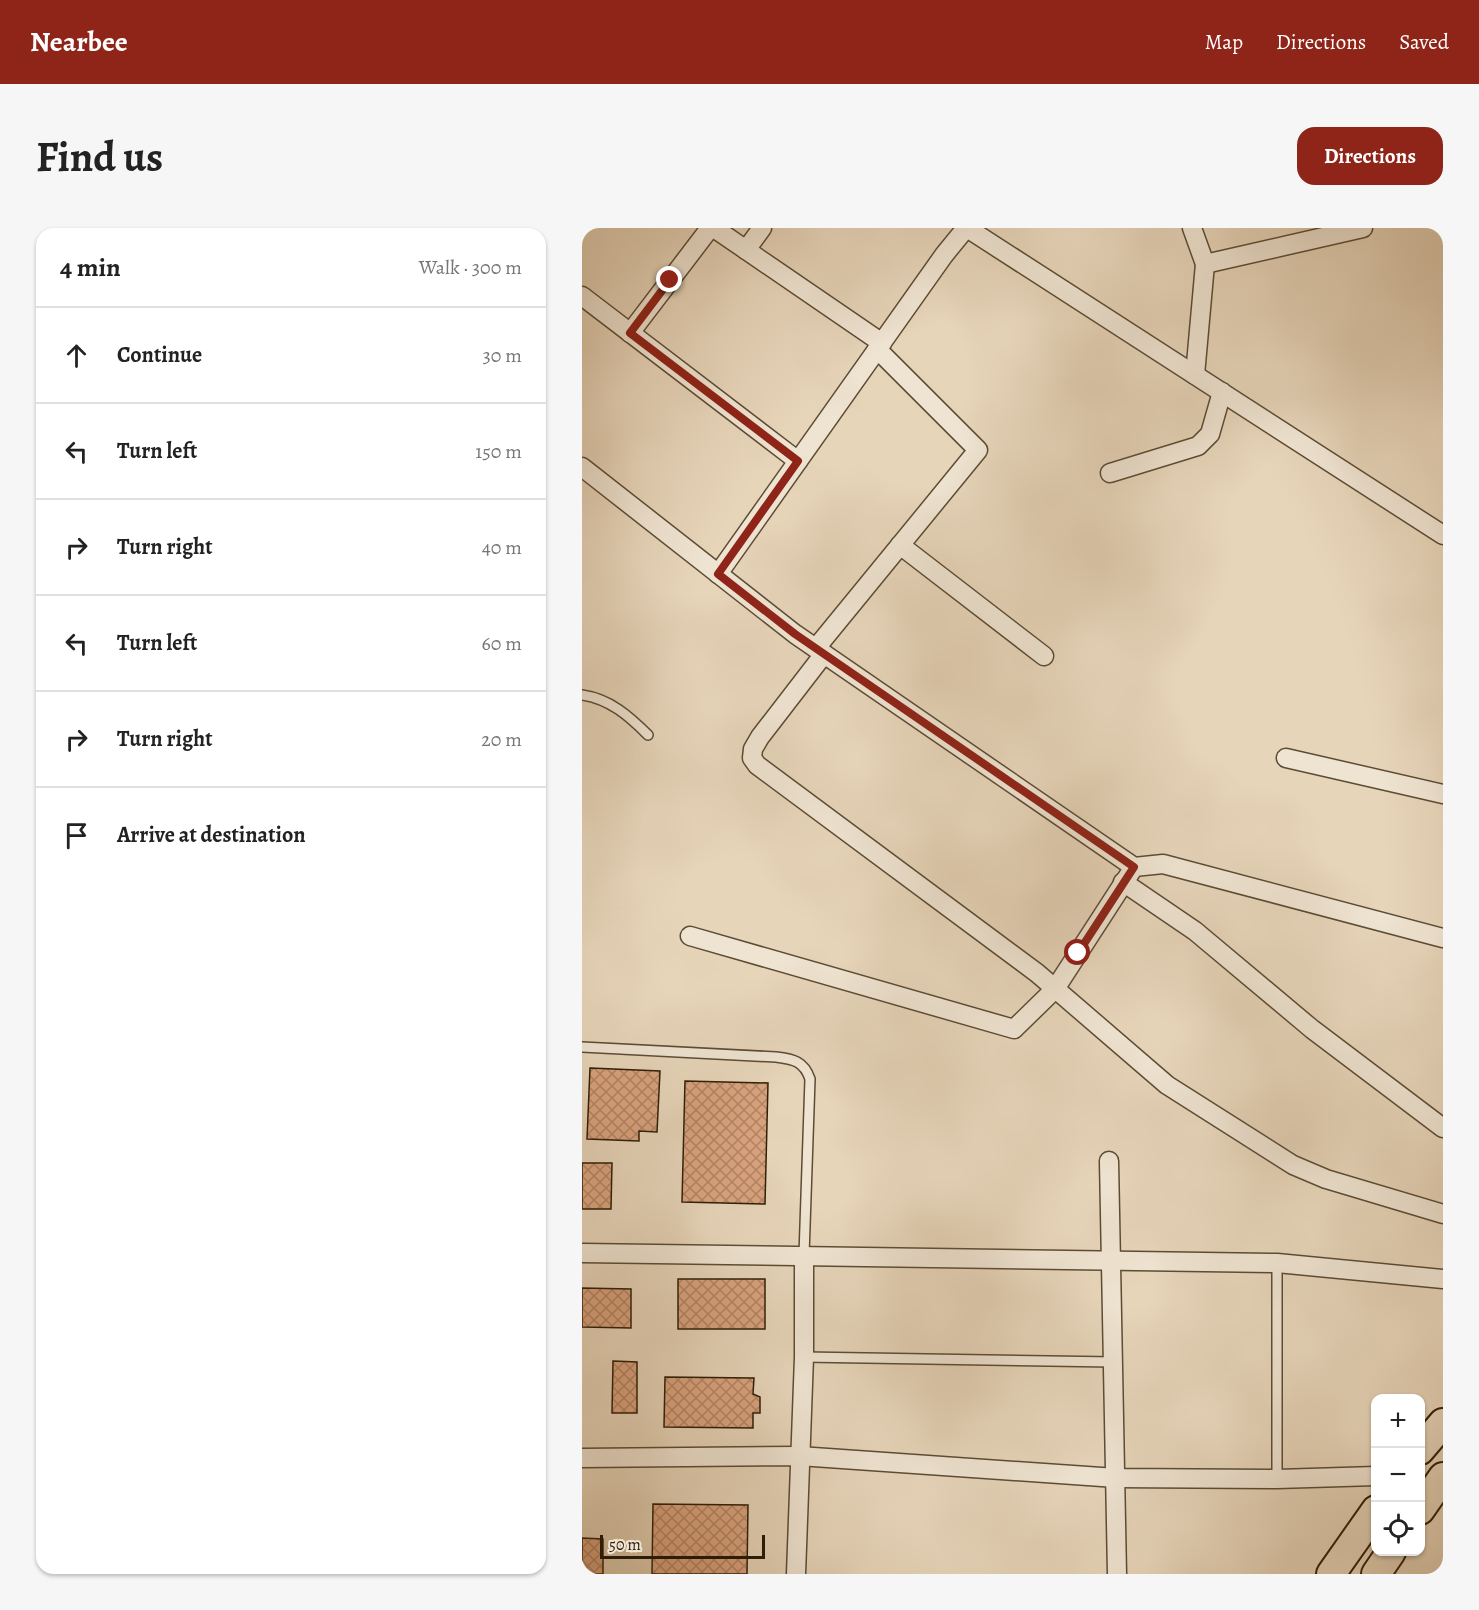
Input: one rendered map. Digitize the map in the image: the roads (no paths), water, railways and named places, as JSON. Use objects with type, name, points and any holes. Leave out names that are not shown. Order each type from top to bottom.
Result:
[{"type":"main road","points":[[1422,1448],[1443,1423]]},
{"type":"main road","points":[[1424,1502],[1434,1479]]},
{"type":"main road","points":[[1331,1574],[1371,1517]]},
{"type":"main road","points":[[1376,1574],[1388,1556]]},
{"type":"street","points":[[630,333],[712,228],[880,346],[978,450],[900,545],[820,651],[760,736],[753,749],[752,758],[757,765],[1055,989],[1167,1085],[1293,1165],[1326,1179],[1443,1214]]},
{"type":"street","points":[[746,250],[762,228]]},
{"type":"street","points":[[718,574],[944,255],[967,228],[1443,535]]},
{"type":"street","points":[[1192,228],[1205,264],[1196,375]]},
{"type":"street","points":[[1205,264],[1313,234],[1363,228]]},
{"type":"street","points":[[582,296],[798,461]]},
{"type":"street","points":[[1110,474],[1197,447],[1210,434],[1222,393]]},
{"type":"street","points":[[582,467],[820,651],[1134,867],[1163,864],[1443,938]]},
{"type":"street","points":[[900,545],[1044,656]]},
{"type":"street","points":[[1286,758],[1443,794]]},
{"type":"street","points":[[690,936],[1014,1029],[1055,989],[1122,882],[1134,867]]},
{"type":"street","points":[[1122,882],[1196,931],[1312,1029],[1443,1128]]},
{"type":"street","points":[[1109,1161],[1117,1574]]},
{"type":"street","points":[[582,1253],[1277,1263],[1443,1279]]},
{"type":"street","points":[[796,1574],[804,1357],[804,1255]]},
{"type":"street","points":[[582,1458],[799,1456],[1116,1478],[1276,1479],[1371,1476]]},
{"type":"lane","points":[[582,695],[595,697],[615,706],[648,735]]},
{"type":"lane","points":[[582,1047],[776,1057],[795,1059],[806,1068],[810,1079],[804,1255]]},
{"type":"lane","points":[[1276,1479],[1277,1263]]},
{"type":"lane","points":[[804,1357],[1114,1362]]}]
